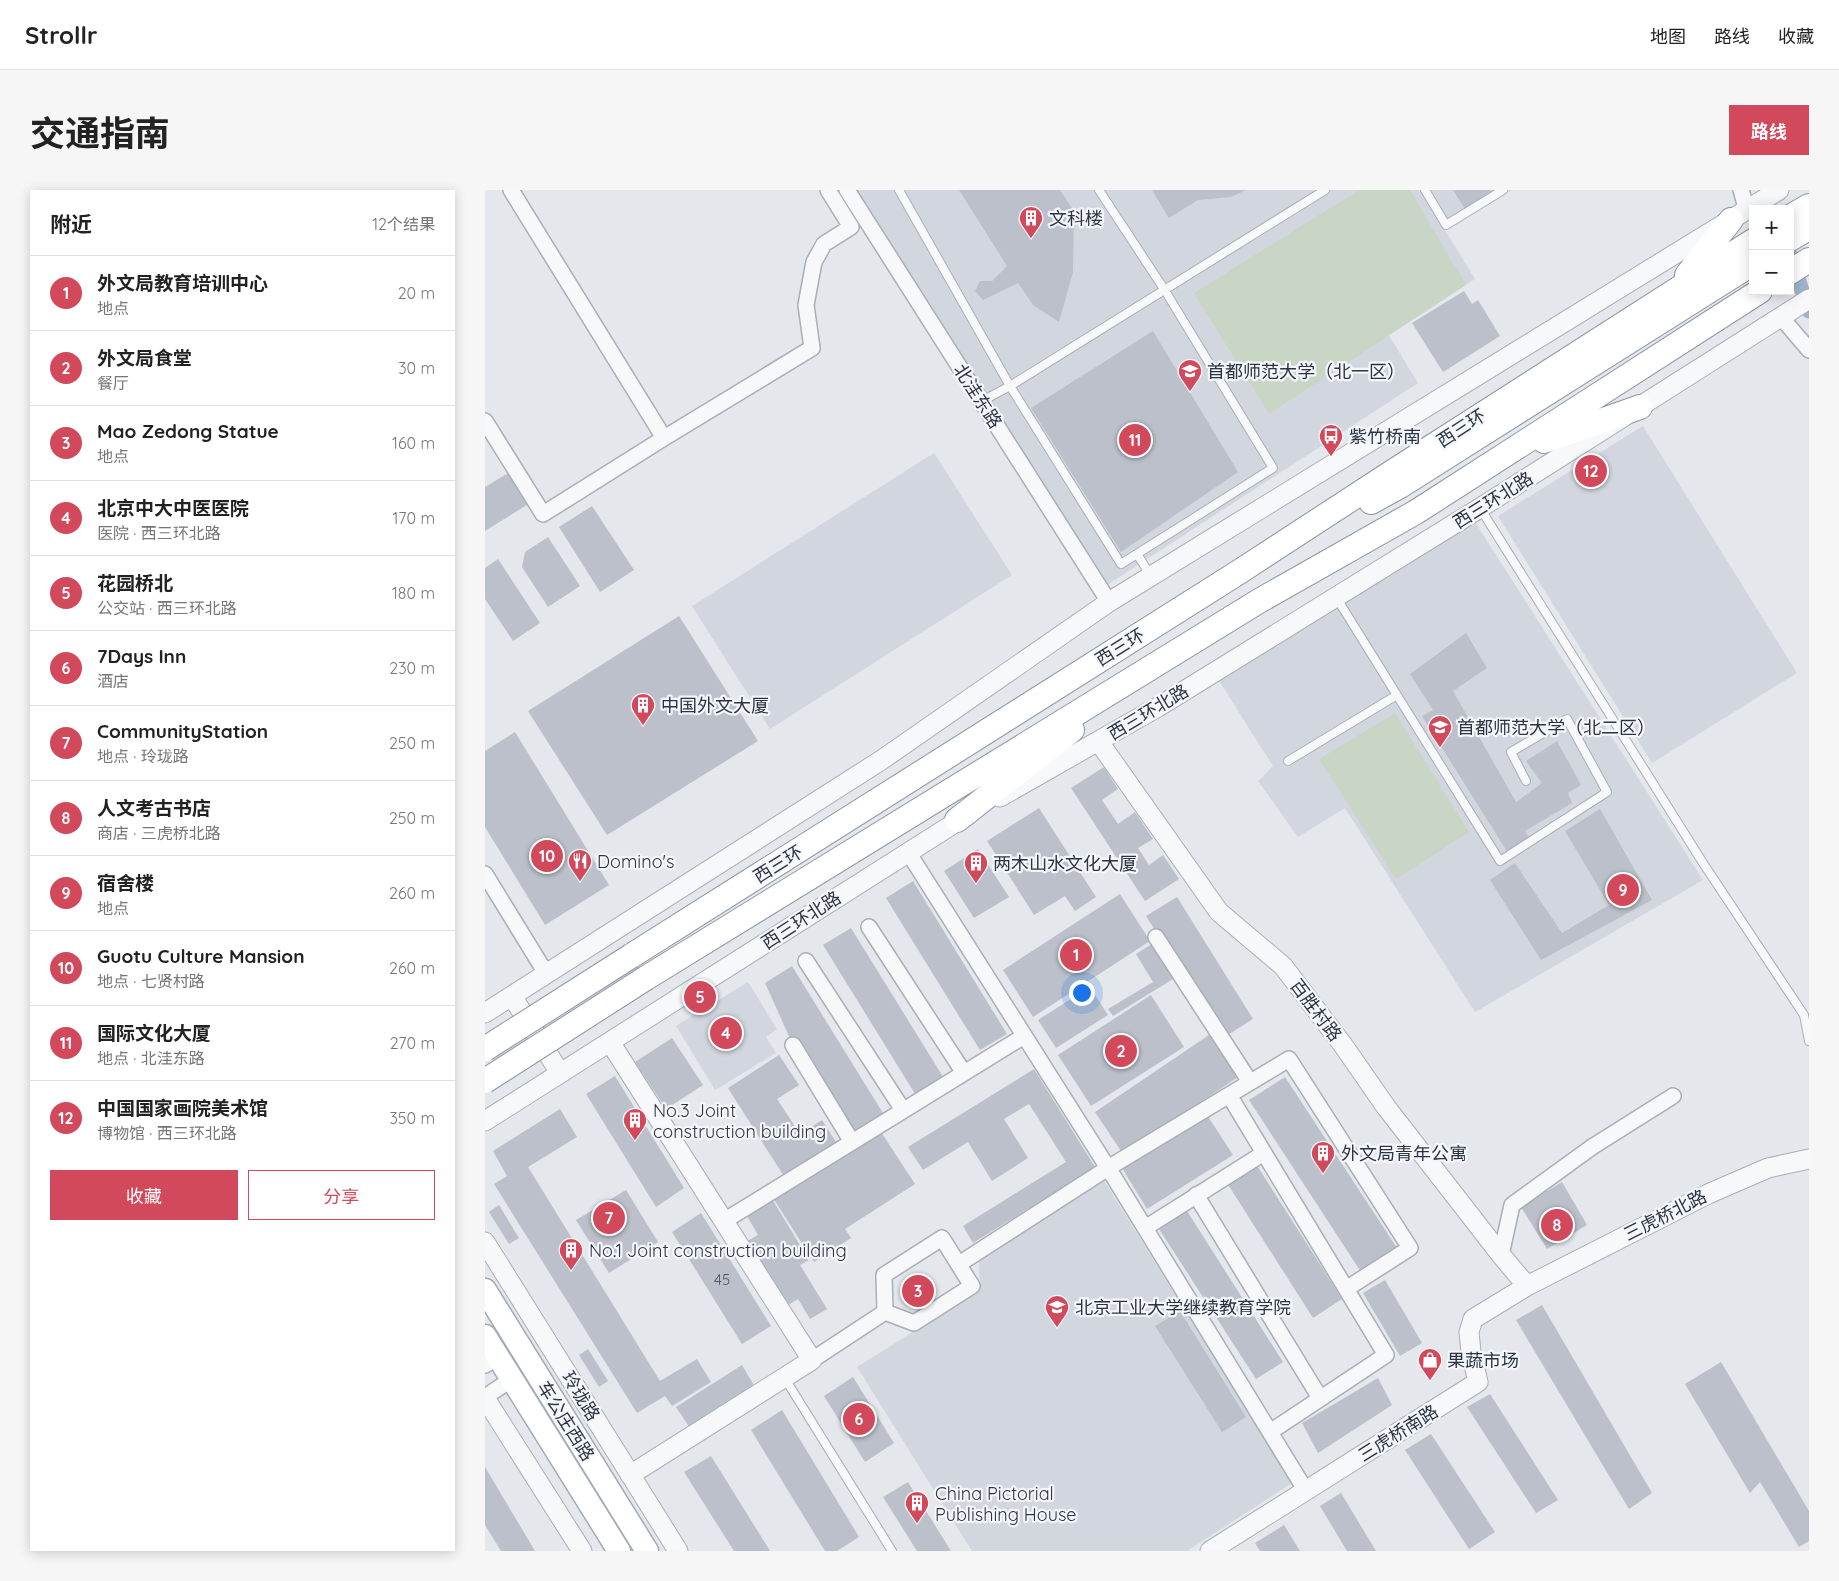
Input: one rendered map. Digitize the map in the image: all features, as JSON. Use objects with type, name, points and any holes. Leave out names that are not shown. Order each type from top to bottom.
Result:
[{"type":"highway","points":[[1794,233],[1804,215]]},
{"type":"highway","points":[[1674,292],[1739,216]]},
{"type":"highway","points":[[1794,252],[1809,243]]},
{"type":"highway","name":"西三环","points":[[485,1049],[1239,572],[1749,244]]},
{"type":"highway","points":[[1794,269],[1809,260]]},
{"type":"highway","points":[[1259,601],[1403,491],[1749,266]]},
{"type":"highway","points":[[1239,572],[1403,491],[1749,280]]},
{"type":"highway","name":"西三环","points":[[485,1081],[646,978],[1159,662],[1259,601],[1416,512],[1754,295]]},
{"type":"highway","points":[[1505,455],[1640,407]]},
{"type":"highway","points":[[957,820],[1159,662]]},
{"type":"main road","name":"车公庄西路","points":[[485,1290],[647,1551]]},
{"type":"main road","name":"车公庄西路","points":[[485,1336],[491,1361],[512,1379],[619,1551]]},
{"type":"street","points":[[511,190],[664,438]]},
{"type":"street","points":[[485,421],[543,514],[812,348],[806,304],[814,262],[824,244],[851,227],[828,190]]},
{"type":"street","name":"北洼东路","points":[[847,190],[1109,602]]},
{"type":"street","points":[[1739,216],[1741,190]]},
{"type":"street","points":[[485,1013],[880,761],[1109,602],[1779,190]]},
{"type":"street","name":"西三环北路","points":[[485,1121],[957,820],[1099,742],[1158,707],[1480,508],[1809,299]]},
{"type":"street","points":[[1781,317],[1809,350]]},
{"type":"street","name":"百胜村路","points":[[1099,742],[1219,912],[1283,966],[1343,1045],[1386,1107],[1501,1256],[1527,1286]]},
{"type":"street","points":[[908,852],[1108,1168],[1306,1491]]},
{"type":"street","points":[[485,874],[547,975]]},
{"type":"street","points":[[869,927],[964,1073]]},
{"type":"street","points":[[1156,937],[1250,1082]]},
{"type":"street","points":[[806,961],[903,1110]]},
{"type":"street","points":[[512,996],[560,1073]]},
{"type":"street","points":[[724,1221],[1024,1036]]},
{"type":"street","points":[[610,1042],[812,1360]]},
{"type":"street","points":[[793,1045],[852,1142]]},
{"type":"street","points":[[959,1264],[1108,1168],[1289,1059],[1410,1248],[1346,1289]]},
{"type":"street","points":[[1229,1095],[1386,1355],[1270,1432]]},
{"type":"street","points":[[1501,1256],[1512,1205],[1592,1147],[1673,1096]]},
{"type":"street","points":[[1145,1228],[1263,1153]]},
{"type":"street","name":"三虎桥北路","points":[[1527,1286],[1708,1194],[1768,1168],[1809,1159]]},
{"type":"street","points":[[1196,1196],[1320,1398]]},
{"type":"street","points":[[942,1238],[972,1286],[914,1323],[885,1312],[883,1275],[942,1238]]},
{"type":"street","name":"玲珑路","points":[[485,1242],[678,1551]]},
{"type":"street","name":"三虎桥南路","points":[[1209,1551],[1478,1382],[1471,1352],[1469,1332],[1473,1319],[1527,1286]]},
{"type":"street","points":[[630,1475],[885,1312]]},
{"type":"street","points":[[512,1379],[485,1398],[582,1551]]},
{"type":"lane","points":[[899,190],[1010,386],[1121,564],[1273,468],[1164,289],[1099,190]]},
{"type":"lane","points":[[982,401],[1010,386],[1325,190]]},
{"type":"lane","points":[[1425,190],[1446,225],[1503,190]]},
{"type":"lane","points":[[1480,508],[1703,863],[1804,1015],[1809,1042]]},
{"type":"lane","points":[[1137,554],[1151,576]]},
{"type":"lane","points":[[1336,597],[1500,860],[1607,792],[1567,719],[1511,752],[1526,781]]},
{"type":"lane","points":[[1287,762],[1397,695]]},
{"type":"lane","points":[[784,1377],[892,1551]]},
{"type":"shaded area","name":"首都师范大学（北一区）","points":[[847,190],[1512,190],[1445,230],[1475,279],[1388,334],[1418,383],[1101,589]]},
{"type":"shaded area","points":[[1643,426],[1797,673],[1652,763],[1498,516]]},
{"type":"shaded area","points":[[934,453],[1012,575],[770,729],[692,606]]},
{"type":"shaded area","name":"首都师范大学（北二区）","points":[[1470,514],[1703,880],[1475,1012],[1345,808],[1298,837],[1258,781],[1273,766],[1216,676]]},
{"type":"shaded area","points":[[748,982],[777,1029],[766,1037],[776,1053],[715,1090],[676,1026]]},
{"type":"shaded area","name":"北京工业大学继续教育学院","points":[[1103,1179],[1292,1483],[1187,1551],[972,1551],[857,1367],[980,1290],[979,1257]]},
{"type":"green space","points":[[1359,190],[1410,190],[1466,285],[1269,414],[1194,293]]},
{"type":"green space","points":[[1395,713],[1469,832],[1396,879],[1319,759]]},
{"type":"building","name":"文科楼","points":[[959,190],[1060,190],[1074,211],[1073,272],[1059,322],[1033,305],[1018,283],[983,300],[975,291],[980,281],[992,281],[1007,266]]},
{"type":"building","points":[[1152,190],[1246,190],[1231,197],[1198,200],[1169,218]]},
{"type":"building","points":[[1453,190],[1494,190],[1465,209]]},
{"type":"building","points":[[1464,291],[1472,304],[1478,300],[1500,336],[1443,372],[1412,323]]},
{"type":"building","points":[[1153,331],[1238,472],[1121,552],[1031,408]]},
{"type":"building","points":[[510,472],[530,503],[485,531],[485,487]]},
{"type":"building","points":[[592,506],[634,570],[600,592],[559,527]]},
{"type":"building","points":[[548,537],[580,586],[548,607],[522,567],[525,552]]},
{"type":"building","points":[[498,559],[540,623],[513,641],[485,599],[485,568]]},
{"type":"building","name":"中国外文大厦","points":[[679,616],[758,741],[607,835],[528,711]]},
{"type":"building","points":[[1466,633],[1487,668],[1453,691],[1516,802],[1542,783],[1526,761],[1557,741],[1581,785],[1568,793],[1572,803],[1525,831],[1530,839],[1508,853],[1422,716],[1433,710],[1410,674]]},
{"type":"building","points":[[515,732],[609,885],[545,925],[485,827],[485,751]]},
{"type":"building","points":[[1104,767],[1118,789],[1102,800],[1118,824],[1135,812],[1153,839],[1138,848],[1149,865],[1163,855],[1179,879],[1145,901],[1071,788]]},
{"type":"building","points":[[1039,808],[1096,897],[1075,911],[1065,896],[1034,915],[987,841]]},
{"type":"building","points":[[1600,809],[1652,900],[1541,960],[1490,880],[1515,863],[1562,933],[1609,905],[1565,831]]},
{"type":"building","name":"两木山水文化大厦","points":[[978,849],[1009,897],[974,918],[944,871]]},
{"type":"building","points":[[913,881],[1007,1034],[980,1050],[886,898]]},
{"type":"building","points":[[1120,894],[1150,941],[1033,1017],[1003,970]]},
{"type":"building","points":[[1177,897],[1253,1019],[1223,1038],[1146,916]]},
{"type":"building","points":[[851,928],[945,1080],[917,1097],[823,945]]},
{"type":"building","points":[[1152,944],[1173,979],[1113,1016],[1108,1009],[1153,982],[1136,954]]},
{"type":"building","points":[[792,966],[886,1118],[852,1142],[793,1045],[765,983]]},
{"type":"building","points":[[1090,987],[1108,1015],[1056,1048],[1038,1020]]},
{"type":"building","points":[[1151,995],[1184,1047],[1091,1106],[1058,1055]]},
{"type":"building","points":[[1212,1033],[1241,1075],[1123,1154],[1095,1112]]},
{"type":"building","points":[[672,1038],[703,1085],[666,1109],[635,1062]]},
{"type":"building","points":[[779,1055],[799,1085],[777,1099],[800,1134],[822,1120],[838,1145],[785,1178],[728,1088]]},
{"type":"building","points":[[1034,1069],[1095,1167],[973,1243],[963,1226],[1066,1162],[1029,1104],[1004,1119],[1028,1158],[992,1181],[968,1142],[923,1170],[908,1147]]},
{"type":"building","name":"No.3 Joint construction building","points":[[615,1076],[684,1188],[656,1207],[586,1094]]},
{"type":"building","name":"外文局青年公寓","points":[[1285,1077],[1397,1248],[1361,1272],[1249,1100]]},
{"type":"building","name":"No.1 Joint construction building","points":[[560,1109],[577,1137],[528,1167],[660,1381],[697,1359],[711,1382],[672,1406],[665,1396],[637,1413],[494,1184],[507,1176],[493,1151]]},
{"type":"building","points":[[1207,1115],[1233,1155],[1147,1209],[1122,1168]]},
{"type":"building","points":[[879,1129],[915,1184],[845,1229],[851,1238],[814,1262],[773,1198]]},
{"type":"building","points":[[1256,1164],[1342,1299],[1313,1318],[1227,1183]]},
{"type":"building","points":[[1562,1182],[1587,1225],[1547,1249],[1521,1207]]},
{"type":"building","points":[[626,1190],[658,1242],[609,1273],[576,1220]]},
{"type":"building","points":[[772,1199],[809,1260],[800,1265],[827,1309],[810,1319],[798,1299],[785,1307],[746,1242],[758,1235],[746,1214]]},
{"type":"building","points":[[499,1205],[519,1238],[509,1244],[489,1212]]},
{"type":"building","points":[[1187,1211],[1283,1362],[1256,1379],[1159,1229]]},
{"type":"building","points":[[701,1213],[771,1326],[742,1344],[672,1232]]},
{"type":"building","points":[[1385,1280],[1422,1343],[1400,1356],[1363,1293]]},
{"type":"building","points":[[1542,1305],[1652,1493],[1629,1509],[1516,1320]]},
{"type":"building","points":[[1180,1311],[1246,1417],[1222,1432],[1155,1326]]},
{"type":"building","points":[[588,1349],[608,1381],[599,1387],[579,1355]]},
{"type":"building","points":[[1721,1362],[1809,1511],[1809,1541],[1799,1547],[1760,1482],[1750,1493],[1685,1384]]},
{"type":"building","points":[[742,1365],[755,1387],[690,1428],[676,1407]]},
{"type":"building","points":[[853,1377],[894,1443],[865,1462],[824,1396]]},
{"type":"building","points":[[1378,1378],[1392,1405],[1318,1453],[1302,1423]]},
{"type":"building","points":[[1490,1394],[1558,1500],[1536,1513],[1467,1407]]},
{"type":"building","points":[[782,1410],[859,1537],[837,1551],[825,1551],[751,1430]]},
{"type":"building","points":[[1431,1434],[1495,1532],[1469,1549],[1405,1450]]},
{"type":"building","points":[[711,1456],[770,1551],[734,1551],[684,1472]]},
{"type":"building","points":[[485,1467],[535,1551],[501,1551],[485,1525]]},
{"type":"building","name":"China Pictorial Publishing House","points":[[908,1482],[951,1551],[917,1551],[883,1497]]},
{"type":"building","points":[[1341,1493],[1376,1551],[1347,1551],[1320,1506]]},
{"type":"building","points":[[1284,1525],[1300,1551],[1260,1551],[1255,1543]]},
{"type":"waterway","points":[[1794,267],[1809,311]]},
{"type":"place","name":"文科楼","points":[[1031,239]]},
{"type":"place","name":"首都师范大学（北一区）","points":[[1190,392]]},
{"type":"place","name":"国际文化大厦","points":[[1135,440]]},
{"type":"place","name":"紫竹桥南","points":[[1331,457]]},
{"type":"place","name":"中国国家画院美术馆","points":[[1591,471]]},
{"type":"place","name":"中国外文大厦","points":[[643,726]]},
{"type":"place","name":"首都师范大学（北二区）","points":[[1440,748]]},
{"type":"place","name":"Guotu Culture Mansion","points":[[547,856]]},
{"type":"place","name":"Domino's","points":[[580,882]]},
{"type":"place","name":"两木山水文化大厦","points":[[976,884]]},
{"type":"place","name":"宿舍楼","points":[[1623,890]]},
{"type":"place","name":"外文局教育培训中心","points":[[1076,955]]},
{"type":"place","name":"花园桥北","points":[[700,997]]},
{"type":"place","name":"北京中大中医医院","points":[[726,1033]]},
{"type":"place","name":"外文局食堂","points":[[1121,1051]]},
{"type":"place","name":"No.3 Joint construction building","points":[[635,1141]]},
{"type":"place","name":"外文局青年公寓","points":[[1323,1174]]},
{"type":"place","name":"CommunityStation","points":[[609,1218]]},
{"type":"place","name":"人文考古书店","points":[[1557,1225]]},
{"type":"place","name":"No.1 Joint construction building","points":[[571,1271]]},
{"type":"place","name":"Mao Zedong Statue","points":[[918,1291]]},
{"type":"place","name":"北京工业大学继续教育学院","points":[[1057,1328]]},
{"type":"place","name":"果蔬市场","points":[[1430,1381]]},
{"type":"place","name":"7Days Inn","points":[[859,1419]]},
{"type":"place","name":"China Pictorial Publishing House","points":[[917,1524]]}]
